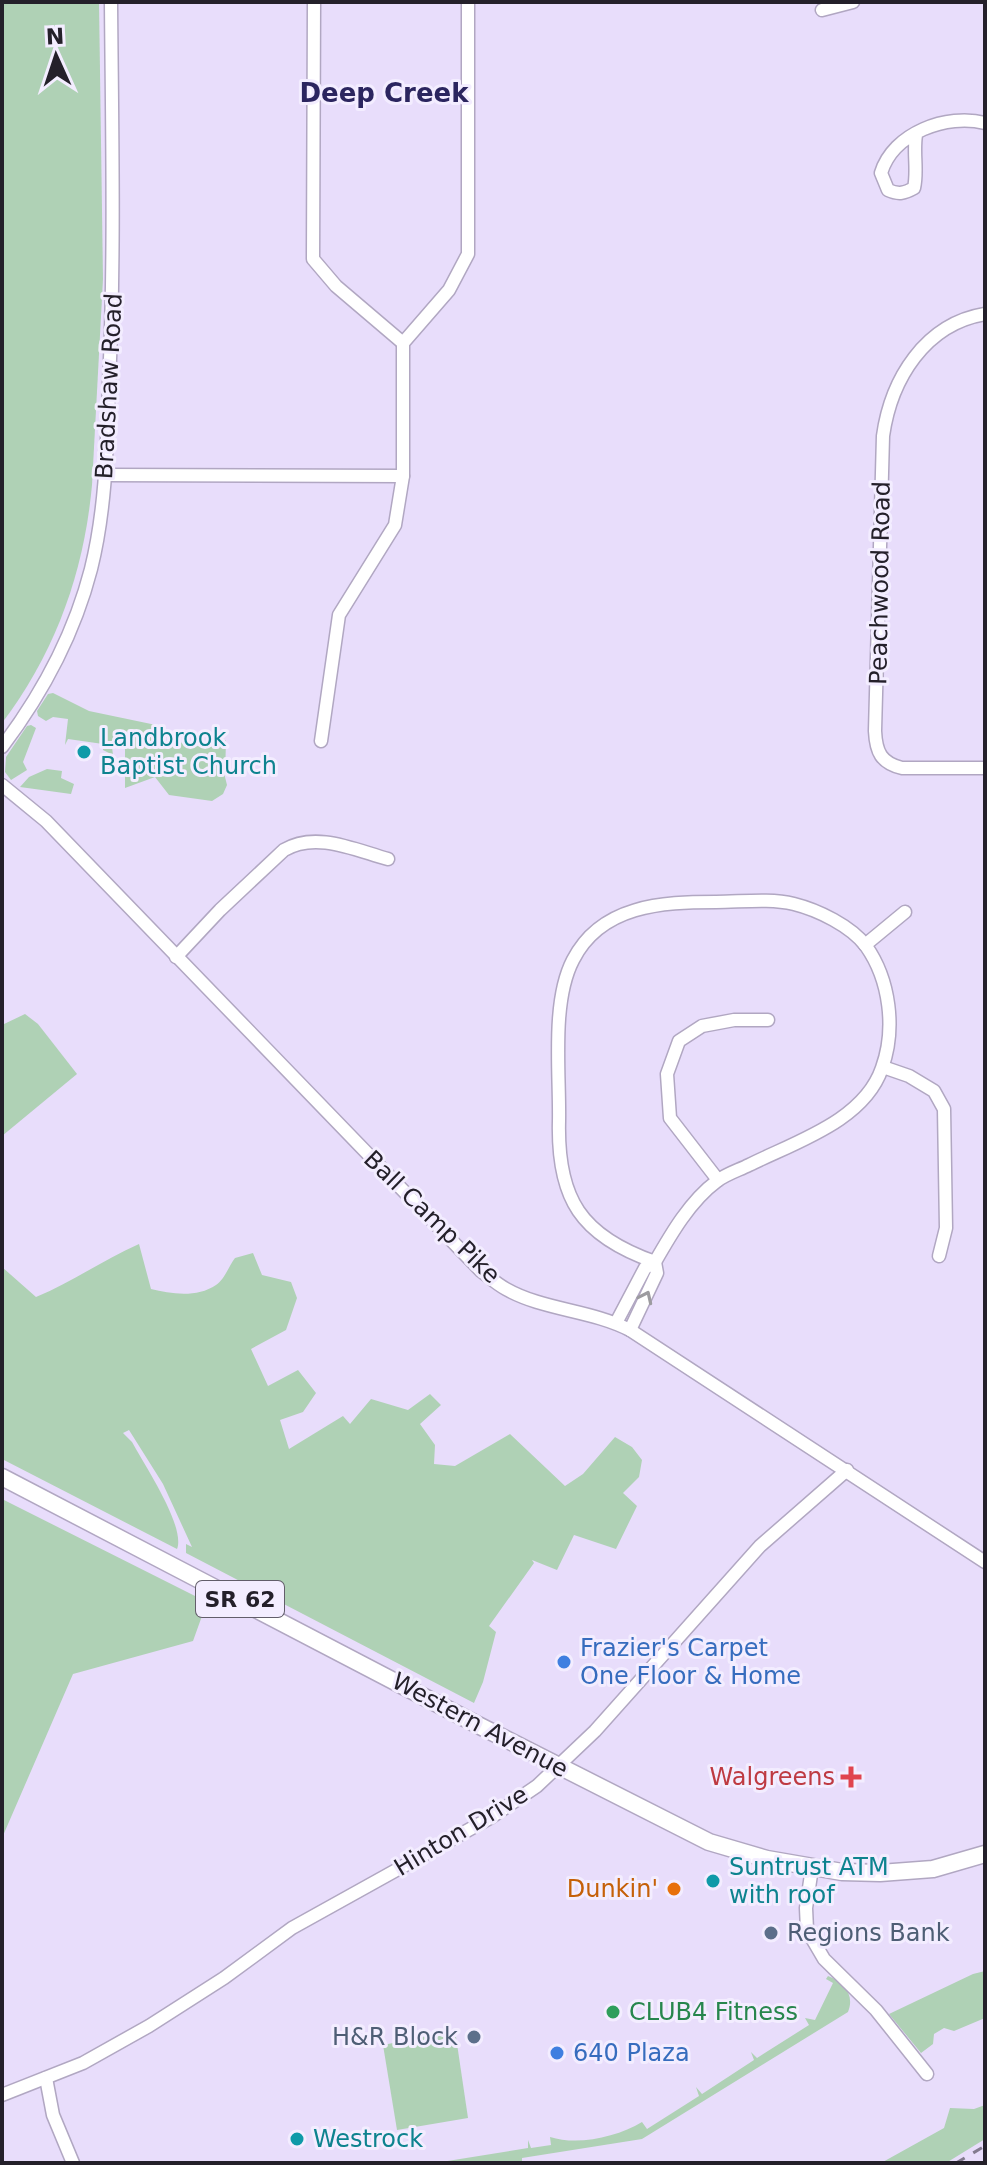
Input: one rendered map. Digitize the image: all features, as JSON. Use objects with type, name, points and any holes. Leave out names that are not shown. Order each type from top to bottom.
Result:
[{"type":"main road","name":"Western Avenue","points":[[2,1477],[709,1842],[812,1868],[880,1873],[920,1870],[985,1854]]},
{"type":"street","name":"Bradshaw Road","points":[[2,747],[44,684],[74,622],[97,541],[105,475],[114,279],[111,2]]},
{"type":"street","points":[[314,2],[313,259],[336,286],[403,343]]},
{"type":"street","points":[[321,741],[339,615],[395,525],[403,476],[403,343],[449,290],[468,254],[468,2]]},
{"type":"street","points":[[822,10],[853,2]]},
{"type":"street","points":[[916,135],[914,188],[896,194],[888,190],[881,173],[895,147],[916,135],[946,121],[971,119],[985,123]]},
{"type":"street","name":"Peachwood Road","points":[[985,314],[951,323],[921,349],[896,389],[886,412],[876,745],[881,758],[890,765],[902,768],[985,768]]},
{"type":"street","points":[[105,475],[403,476]]},
{"type":"street","name":"Ball Camp Pike","points":[[2,785],[46,821],[481,1271],[507,1290],[630,1330],[985,1562]]},
{"type":"street","points":[[176,957],[220,910],[284,850],[296,843],[316,841],[388,859]]},
{"type":"street","points":[[616,1323],[645,1268],[655,1262],[697,1200],[718,1180],[851,1112],[875,1085],[883,1067],[890,1028],[882,981],[865,945],[812,909],[780,901],[685,902],[646,906],[613,919],[581,946],[565,979],[559,1149],[565,1185],[581,1216],[591,1227],[614,1243],[655,1262]]},
{"type":"street","points":[[865,945],[905,912]]},
{"type":"street","points":[[718,1180],[670,1118],[667,1074],[679,1041],[702,1026],[734,1020],[768,1020]]},
{"type":"street","points":[[883,1067],[909,1076],[934,1091],[944,1109],[946,1228],[939,1256]]},
{"type":"street","points":[[630,1330],[657,1273],[655,1262]]},
{"type":"street","name":"Hinton Drive","points":[[2,2095],[83,2063],[186,2005],[292,1928],[490,1818],[537,1786],[600,1726],[760,1546],[847,1470]]},
{"type":"street","points":[[812,1868],[806,1908],[807,1930],[824,1959],[876,2010],[927,2074]]},
{"type":"street","points":[[46,2078],[53,2115],[73,2163]]},
{"type":"green space","points":[[2,2],[99,2],[103,279],[92,485],[82,549],[74,581],[52,640],[2,723]]},
{"type":"green space","points":[[53,693],[89,711],[156,725],[154,736],[159,748],[178,742],[211,747],[226,740],[227,785],[223,794],[212,801],[169,795],[155,777],[125,788],[125,748],[112,747],[113,755],[103,750],[103,744],[68,739],[65,745],[68,719],[53,717],[46,721],[38,716],[37,711],[48,694]]},
{"type":"green space","points":[[27,726],[36,728],[23,762],[27,770],[11,780],[5,772],[6,757]]},
{"type":"green space","points":[[47,769],[62,771],[61,778],[74,784],[71,794],[20,787],[29,777]]},
{"type":"green space","points":[[25,1014],[38,1024],[77,1074],[2,1136],[2,1025]]},
{"type":"green space","points":[[139,1244],[151,1289],[184,1294],[201,1292],[222,1280],[235,1258],[253,1253],[262,1275],[291,1282],[297,1298],[286,1330],[251,1349],[268,1386],[298,1370],[316,1393],[303,1412],[280,1420],[289,1449],[343,1416],[350,1424],[371,1399],[408,1410],[430,1394],[441,1405],[420,1424],[435,1445],[434,1464],[455,1466],[510,1434],[565,1486],[583,1474],[615,1437],[632,1447],[642,1460],[639,1477],[623,1493],[637,1506],[616,1549],[574,1535],[557,1570],[532,1560],[534,1563],[489,1626],[496,1632],[474,1703],[186,1553],[186,1544],[192,1547],[163,1484],[129,1430],[123,1433],[132,1442],[170,1511],[178,1539],[177,1549],[2,1459],[2,1267],[36,1297]]},
{"type":"green space","points":[[2,1499],[207,1602],[193,1641],[73,1674],[2,1838]]},
{"type":"green space","points":[[985,1971],[985,2018],[954,2031],[944,2028],[934,2034],[933,2044],[921,2053],[889,2014],[973,1974]]},
{"type":"green space","points":[[828,1976],[847,1990],[850,2000],[848,2012],[642,2139],[522,2158],[522,2163],[435,2163],[528,2148],[528,2140],[531,2148],[551,2145],[550,2137],[585,2140],[621,2132],[642,2122],[647,2129],[699,2096],[696,2087],[702,2094],[754,2060],[751,2052],[757,2058],[809,2025],[805,2018],[815,2020],[833,1983],[826,1979]]},
{"type":"green space","points":[[452,2031],[456,2037],[468,2118],[397,2130],[383,2045]]},
{"type":"green space","points":[[985,2105],[985,2139],[946,2163],[881,2163],[944,2128],[950,2108],[974,2109]]},
{"type":"railway","points":[[956,2163],[985,2146]]},
{"type":"place","name":"Landbrook Baptist Church","points":[[84,752]]},
{"type":"place","name":"Frazier's Carpet One Floor & Home","points":[[564,1662]]},
{"type":"place","name":"Walgreens","points":[[851,1777]]},
{"type":"place","name":"Suntrust ATM with roof","points":[[713,1881]]},
{"type":"place","name":"Dunkin'","points":[[674,1889]]},
{"type":"place","name":"Regions Bank","points":[[771,1933]]},
{"type":"place","name":"CLUB4 Fitness","points":[[613,2012]]},
{"type":"place","name":"H&R Block","points":[[474,2037]]},
{"type":"place","name":"640 Plaza","points":[[557,2053]]},
{"type":"place","name":"Westrock","points":[[297,2139]]},
{"type":"district","name":"Deep Creek","points":[[384,93]]}]
